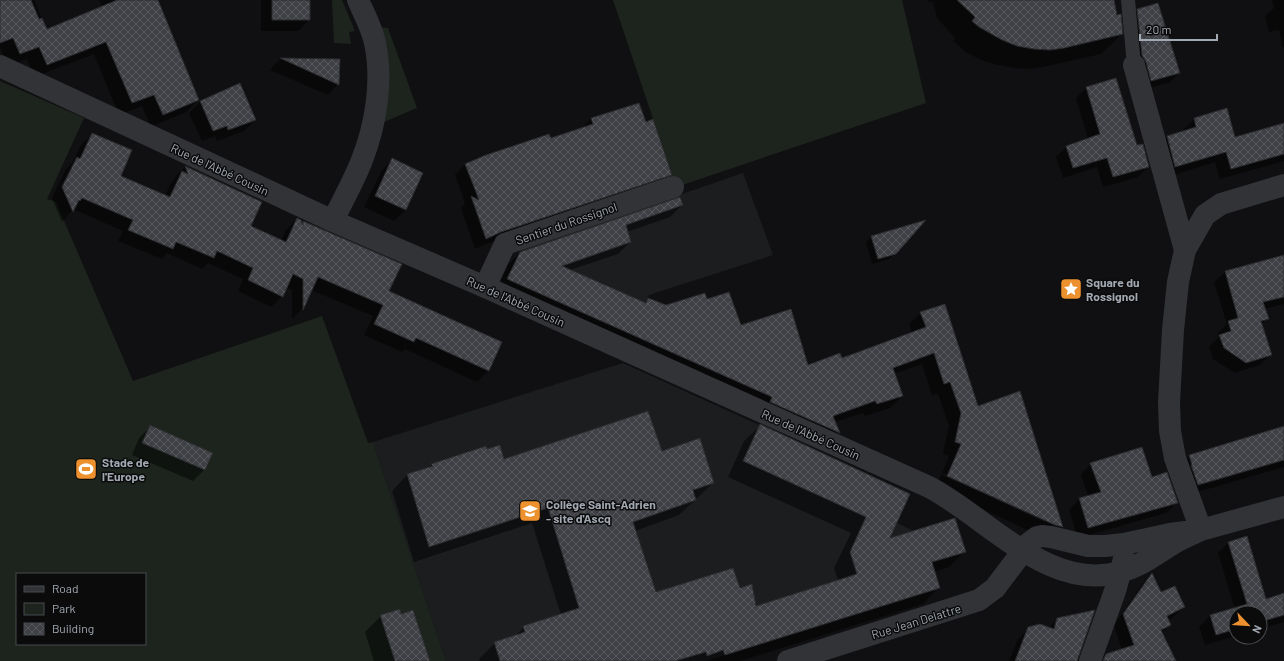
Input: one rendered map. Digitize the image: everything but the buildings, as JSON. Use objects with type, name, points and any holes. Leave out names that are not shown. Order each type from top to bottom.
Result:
[{"type":"street","points":[[333,221],[367,147],[375,116],[377,101],[378,84],[375,42],[358,0]]},
{"type":"street","points":[[1134,65],[1184,250]]},
{"type":"street","name":"Rue de l'Abbé Cousin","points":[[0,66],[333,221],[485,287],[929,487],[948,497],[995,532],[1023,550],[1052,566],[1075,573],[1101,575],[1121,572],[1132,568],[1173,544],[1201,530]]},
{"type":"street","points":[[1284,185],[1221,204],[1205,214],[1184,250],[1178,282],[1173,330],[1169,402],[1170,431],[1175,458],[1201,530],[1284,507]]},
{"type":"street","name":"Sentier du Rossignol","points":[[485,287],[505,244],[673,187]]},
{"type":"street","name":"Rue Jean Delattre","points":[[788,661],[979,600],[994,588],[1023,550],[1033,540],[1042,536],[1088,546],[1105,546],[1201,530]]},
{"type":"street","points":[[1090,661],[1121,572],[1124,557],[1124,544]]},
{"type":"lane","points":[[1128,0],[1134,65]]},
{"type":"shaded area","points":[[743,173],[773,255],[649,295],[631,334],[507,279],[522,249]]},
{"type":"shaded area","name":"Collège Saint-Adrien - site d'Ascq","points":[[623,363],[910,494],[897,523],[914,531],[921,528],[940,588],[706,661],[446,661],[373,442]]},
{"type":"green space","points":[[332,0],[342,0],[355,31],[349,32],[351,44],[334,43]]},
{"type":"green space","points":[[613,0],[902,0],[926,103],[676,187]]},
{"type":"green space","points":[[378,27],[388,28],[417,108],[384,122]]},
{"type":"green space","points":[[0,81],[84,118],[47,199],[56,202],[133,381],[322,316],[368,443],[373,442],[446,661],[0,661]]},
{"type":"place","name":"Square du Rossignol","points":[[1071,289]]},
{"type":"place","name":"Stade de l'Europe","points":[[86,469]]},
{"type":"place","name":"Collège Saint-Adrien - site d'Ascq","points":[[530,511]]}]
